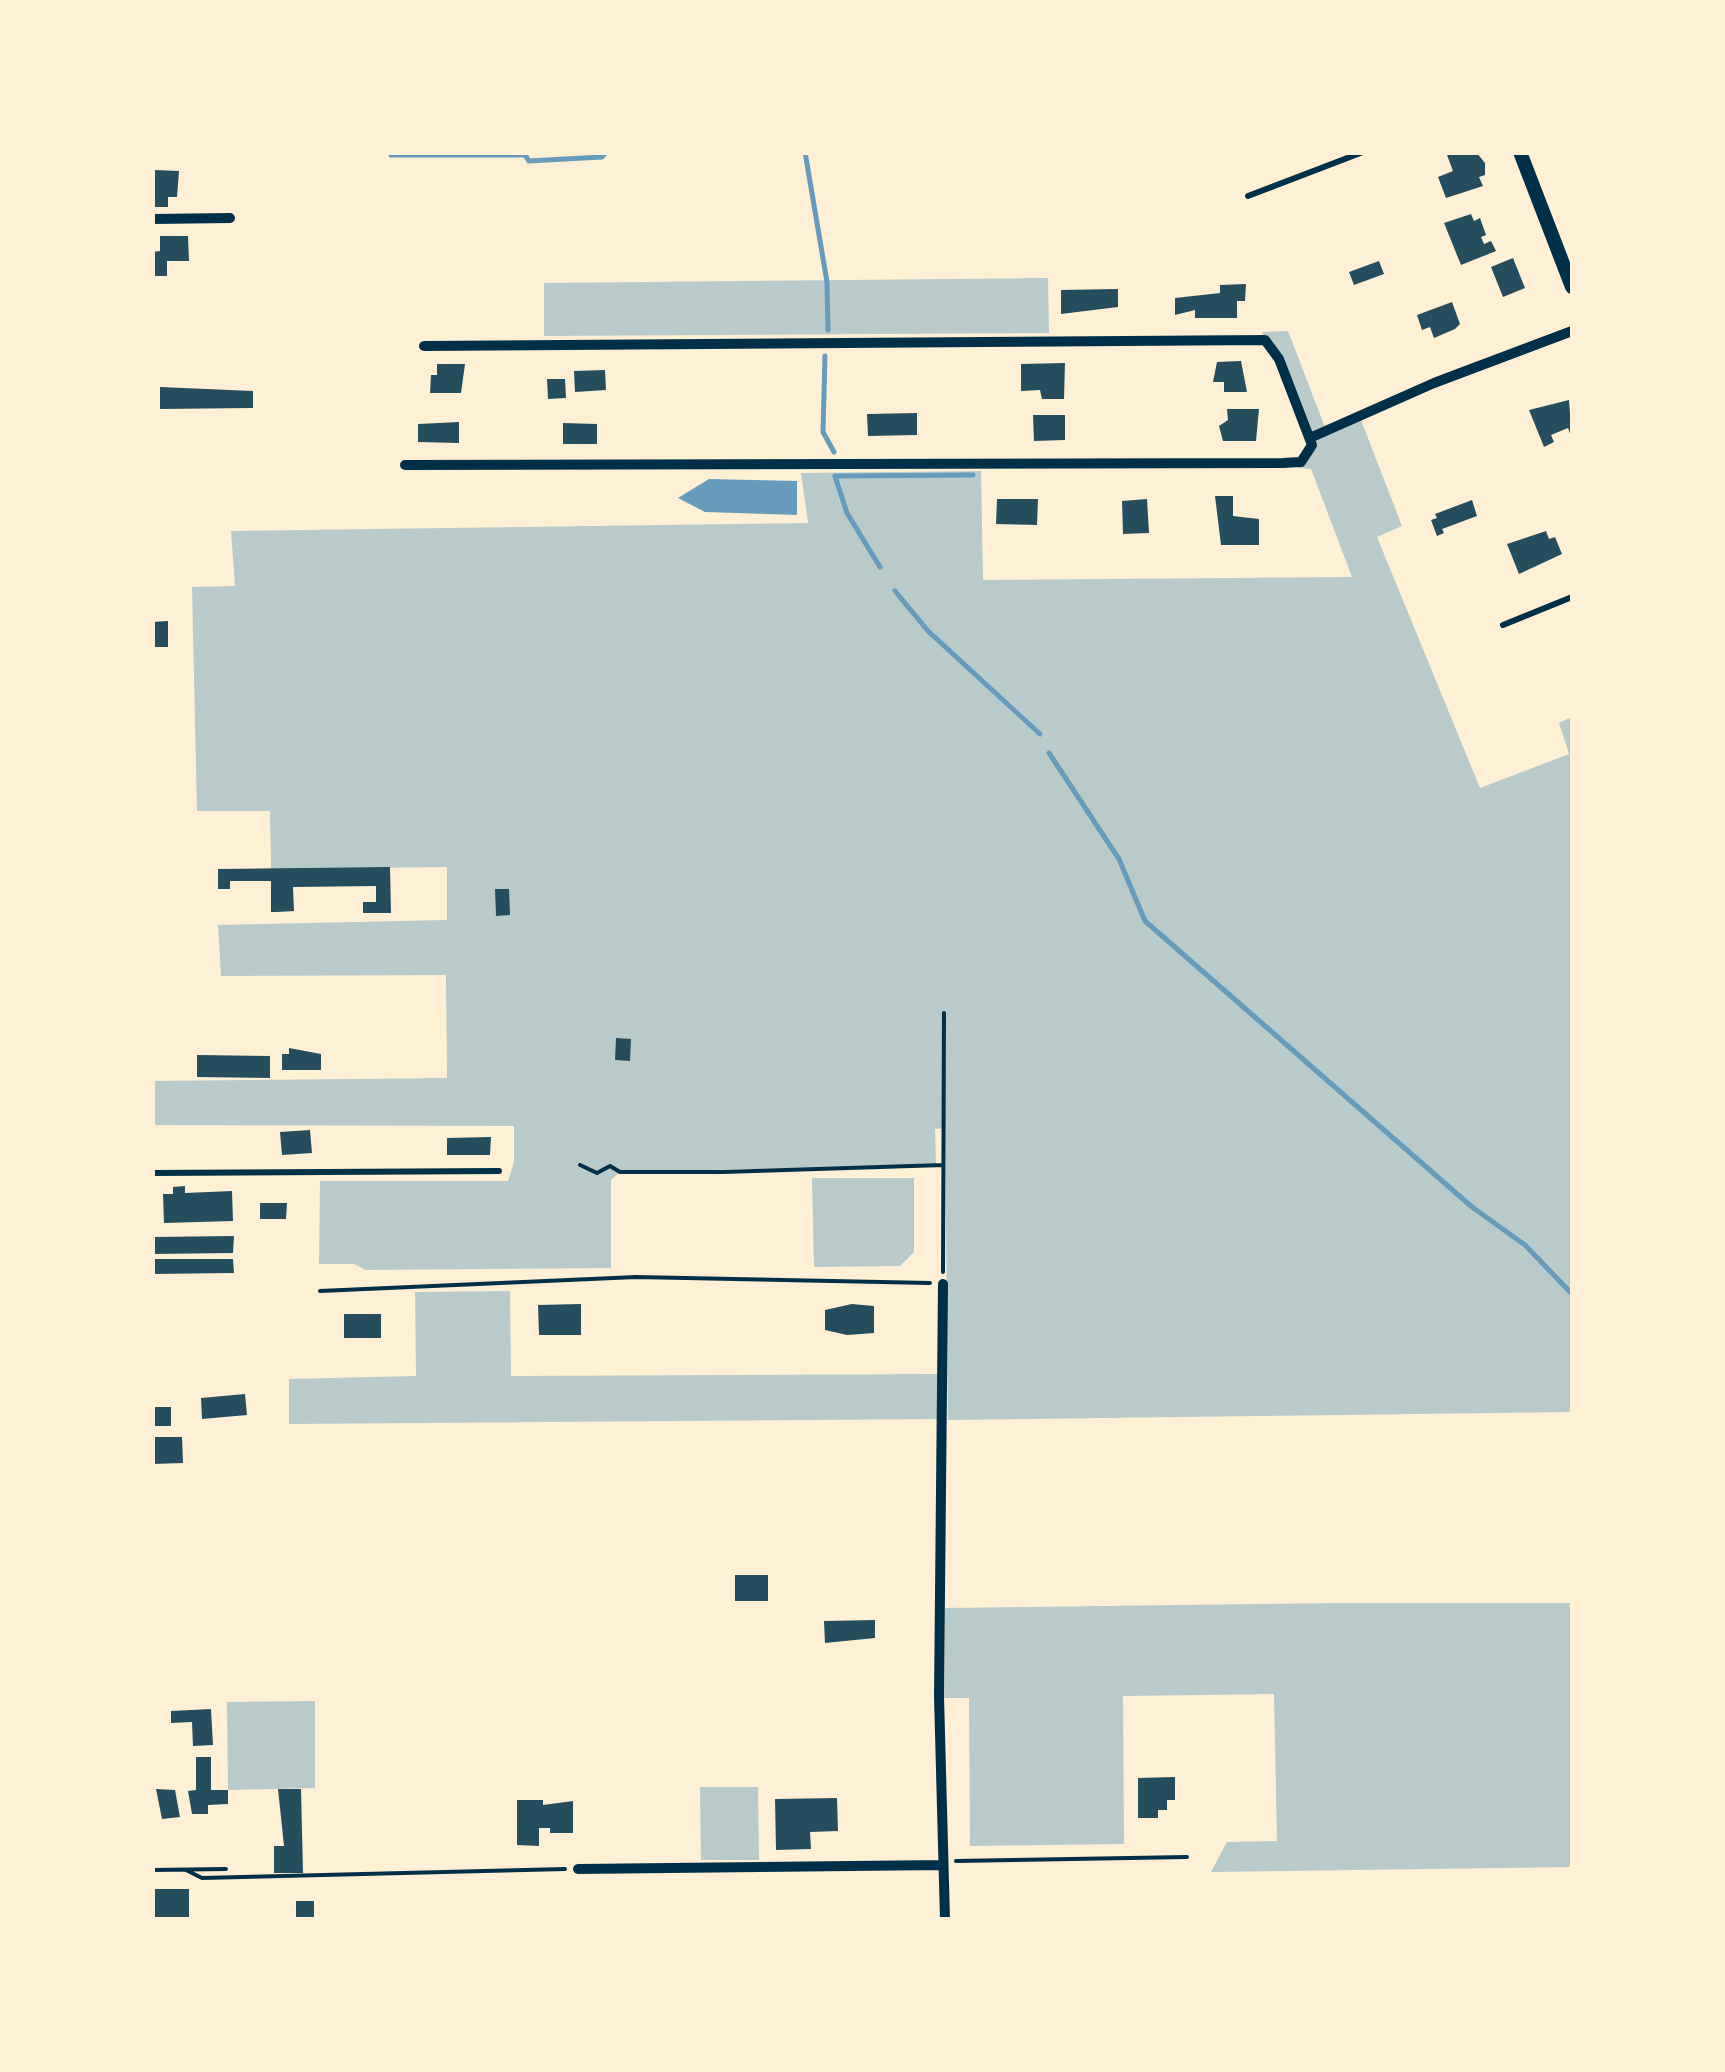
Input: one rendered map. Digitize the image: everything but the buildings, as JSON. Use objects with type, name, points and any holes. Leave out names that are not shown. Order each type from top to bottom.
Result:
[{"type":"street","points":[[1520,152],[1572,287]]},
{"type":"street","points":[[152,218],[230,218]]},
{"type":"street","points":[[1312,436],[1434,383],[1572,332]]},
{"type":"street","points":[[405,465],[1283,463],[1300,462],[1309,454],[1312,436],[1272,345],[1246,340],[424,346]]},
{"type":"street","points":[[942,1284],[945,1920]]},
{"type":"street","points":[[578,1868],[942,1864]]},
{"type":"lane","points":[[1248,196],[1363,152]]},
{"type":"lane","points":[[1504,625],[1572,598]]},
{"type":"lane","points":[[152,1172],[500,1171]]},
{"type":"path","points":[[320,1291],[636,1278],[942,1284],[944,1012]]},
{"type":"path","points":[[580,1165],[597,1173],[610,1166],[620,1172],[723,1172],[943,1164]]},
{"type":"path","points":[[942,1864],[979,1858],[1091,1861],[1186,1857]]},
{"type":"path","points":[[186,1870],[202,1878],[578,1868]]},
{"type":"path","points":[[152,1870],[226,1869]]},
{"type":"shaded area","points":[[1048,278],[1049,333],[544,336],[544,283]]},
{"type":"shaded area","points":[[1288,331],[1326,430],[1359,415],[1402,526],[1377,537],[1480,788],[1569,754],[1559,723],[1572,717],[1572,1412],[948,1420],[945,1128],[935,1129],[936,1165],[620,1172],[611,1180],[611,1268],[366,1270],[354,1264],[319,1264],[320,1181],[508,1181],[514,1162],[514,1126],[153,1125],[152,1081],[447,1078],[446,975],[221,976],[218,925],[447,920],[447,867],[271,869],[270,811],[197,811],[192,587],[235,586],[231,531],[808,523],[801,473],[981,471],[983,580],[1352,577],[1311,469],[1298,468],[1312,436],[1262,332]]},
{"type":"shaded area","points":[[812,1178],[914,1178],[914,1252],[900,1266],[814,1267]]},
{"type":"shaded area","points":[[510,1291],[511,1376],[938,1374],[937,1419],[289,1424],[289,1379],[416,1376],[415,1292]]},
{"type":"shaded area","points":[[1572,1603],[1572,1867],[1211,1872],[1227,1842],[1277,1841],[1274,1694],[1123,1696],[1124,1844],[970,1846],[969,1698],[944,1698],[945,1608]]},
{"type":"shaded area","points":[[315,1701],[315,1788],[228,1790],[227,1702]]},
{"type":"shaded area","points":[[700,1787],[758,1787],[759,1860],[701,1860]]},
{"type":"water","points":[[709,479],[797,481],[797,515],[705,512],[678,498]]},
{"type":"waterway","points":[[391,155],[525,155],[529,161],[602,157],[606,152]]},
{"type":"waterway","points":[[805,152],[827,282],[828,330]]},
{"type":"waterway","points":[[825,356],[823,432],[834,452]]},
{"type":"waterway","points":[[880,567],[847,513],[835,476],[973,475]]},
{"type":"waterway","points":[[895,591],[928,631],[1040,734]]},
{"type":"waterway","points":[[1049,753],[1119,859],[1145,921],[1472,1207],[1525,1245],[1572,1294]]}]
